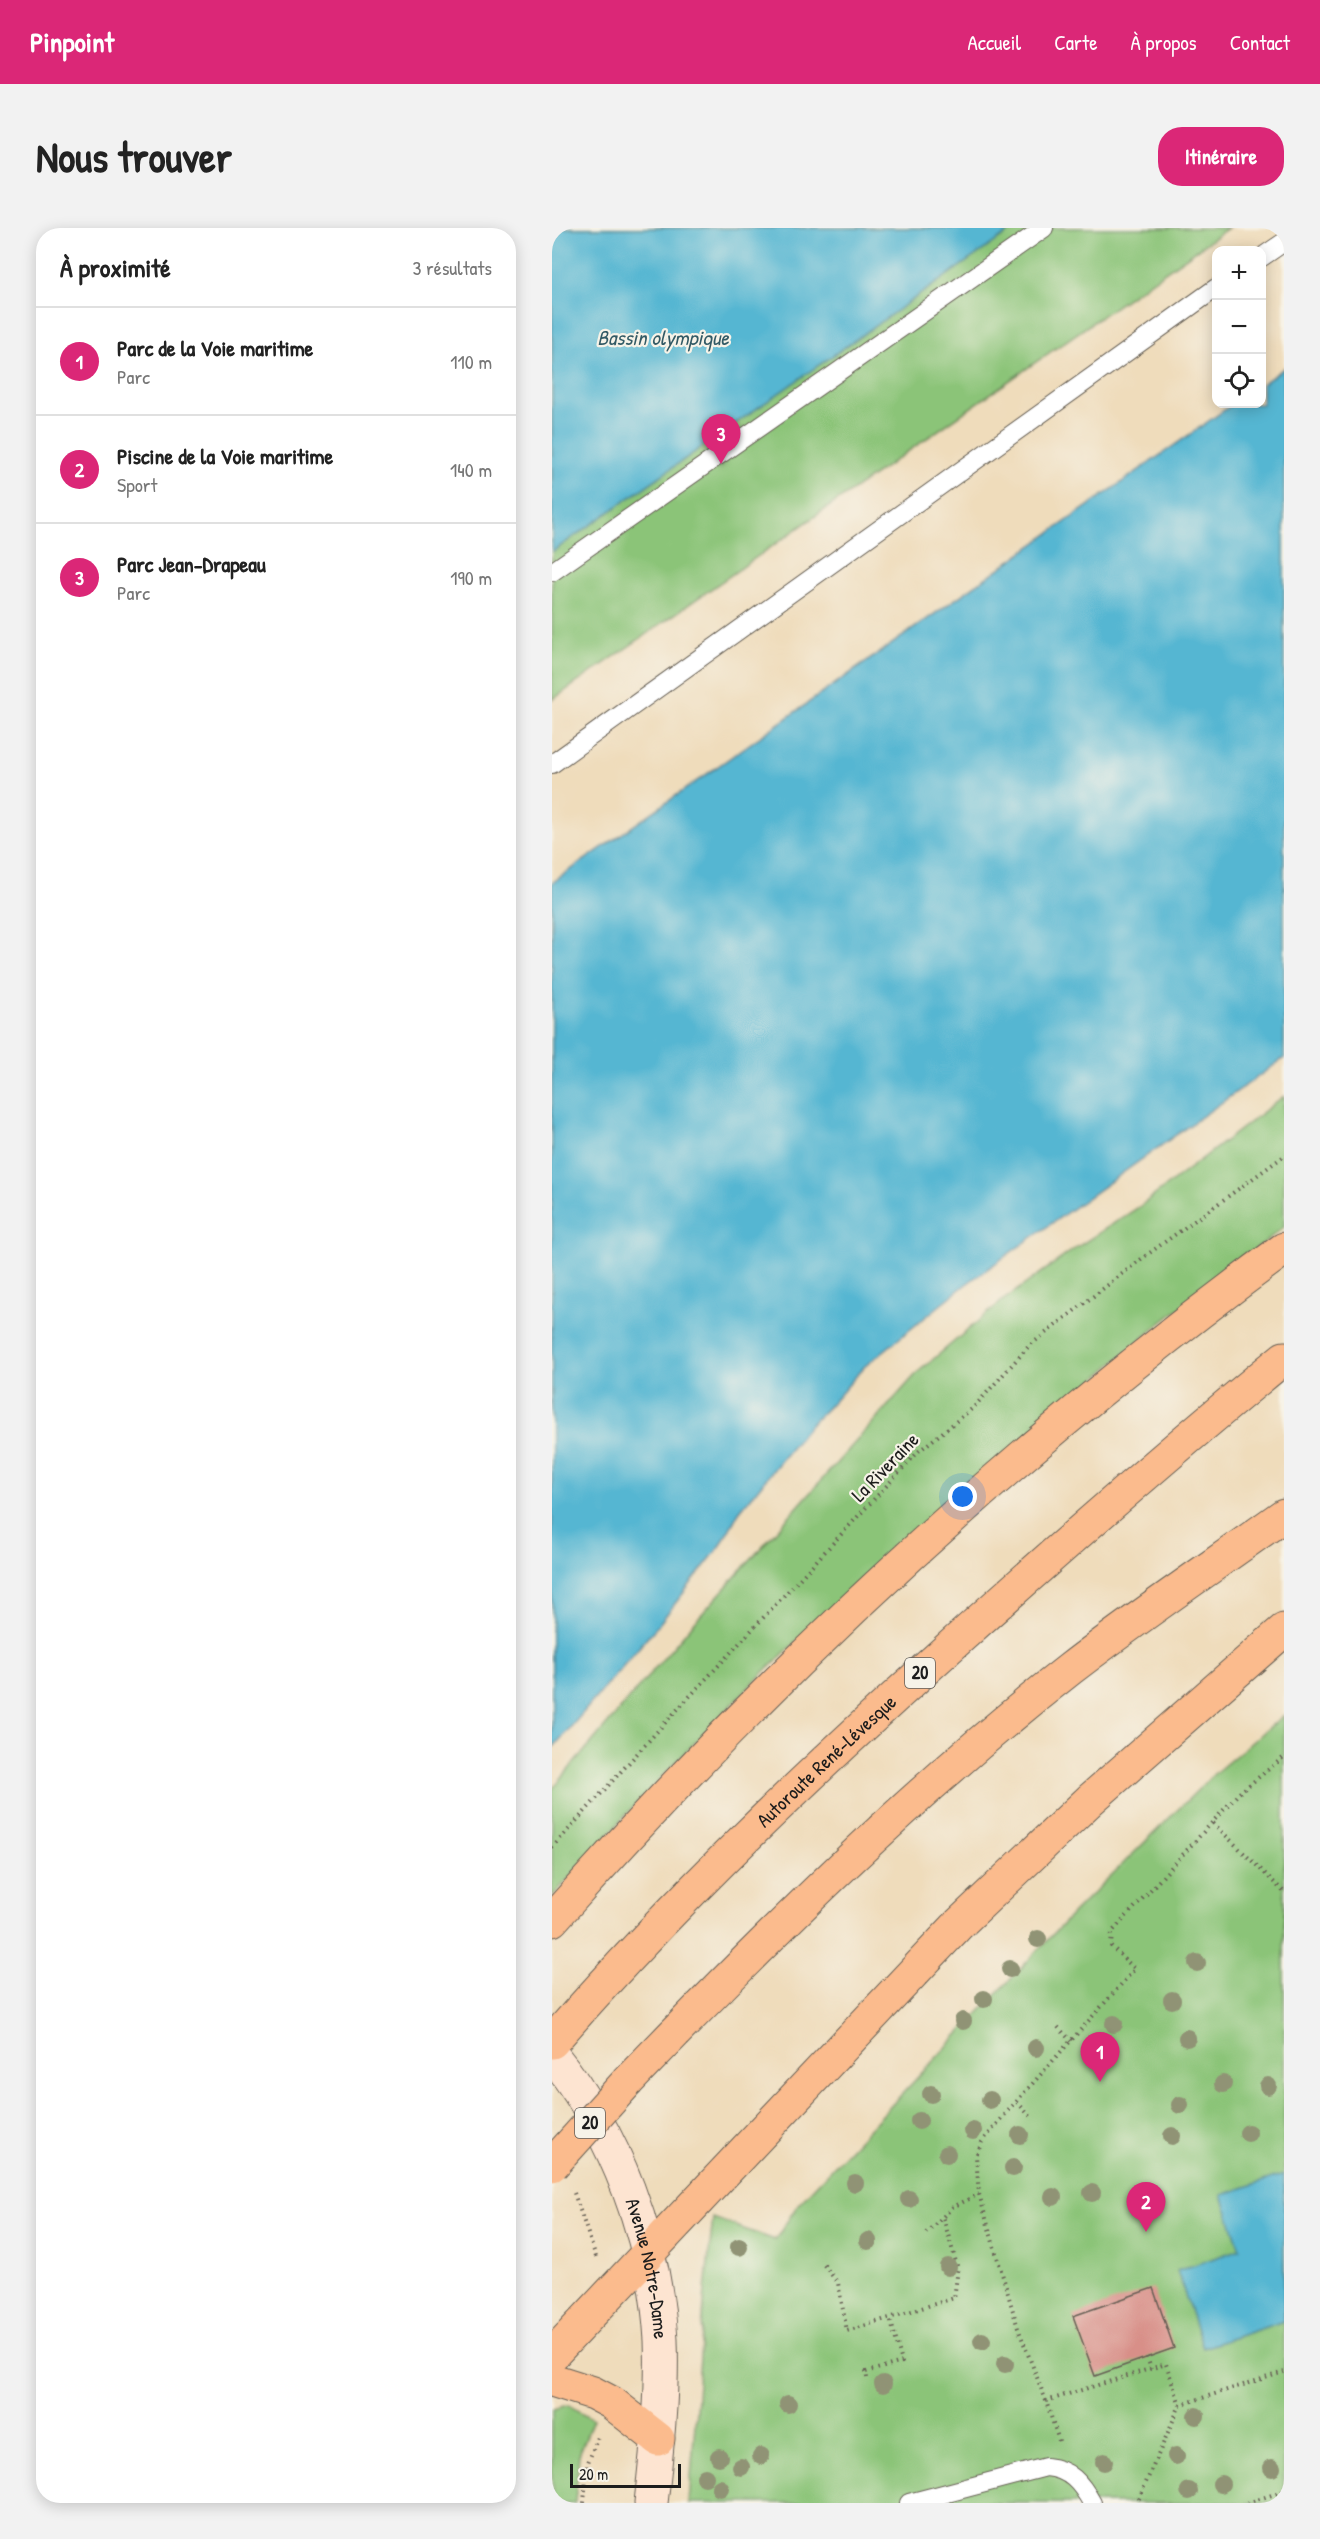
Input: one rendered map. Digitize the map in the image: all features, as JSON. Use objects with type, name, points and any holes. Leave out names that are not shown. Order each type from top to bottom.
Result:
[{"type":"highway","points":[[552,1920],[648,1816],[788,1673],[954,1517],[1112,1381],[1284,1249]]},
{"type":"highway","name":"Autoroute René-Lévesque","points":[[552,2043],[578,2012],[702,1880],[831,1755],[1094,1518],[1284,1358]]},
{"type":"highway","name":"20","points":[[552,2165],[628,2081],[731,1975],[848,1861],[958,1762],[1070,1670],[1284,1515]]},
{"type":"highway","points":[[552,2355],[648,2255],[791,2099],[959,1924],[1082,1807],[1284,1630]]},
{"type":"highway","points":[[552,2380],[593,2393],[612,2403],[658,2439]]},
{"type":"street","name":"Avenue Notre-Dame","points":[[552,2055],[585,2099],[610,2145],[632,2200],[648,2255],[661,2341],[658,2439],[651,2503]]},
{"type":"lane","points":[[552,572],[1044,228]]},
{"type":"lane","points":[[1266,254],[1284,242]]},
{"type":"lane","points":[[552,765],[1212,291]]},
{"type":"lane","points":[[909,2503],[1046,2467],[1066,2471],[1081,2485],[1092,2503]]},
{"type":"path","name":"La Riveraine","points":[[553,1848],[663,1725],[919,1451],[973,1408],[1029,1346],[1144,1257],[1284,1156]]},
{"type":"path","points":[[1050,2413],[1018,2328],[980,2194],[976,2156],[982,2142],[1135,1969],[1111,1946],[1112,1932],[1239,1793],[1284,1757]]},
{"type":"path","points":[[1213,1823],[1284,1892]]},
{"type":"path","points":[[1058,2026],[1071,2041]]},
{"type":"path","points":[[1017,2101],[1030,2117]]},
{"type":"path","points":[[573,2190],[599,2266]]},
{"type":"path","points":[[926,2233],[961,2202],[980,2194]]},
{"type":"path","points":[[824,2265],[838,2283],[847,2331],[954,2298],[958,2268],[943,2217]]},
{"type":"path","points":[[867,2378],[866,2372],[902,2362],[890,2318]]},
{"type":"path","points":[[1147,2357],[1151,2369]]},
{"type":"path","points":[[1046,2401],[1166,2364],[1180,2405],[1137,2503]]},
{"type":"path","points":[[1180,2405],[1284,2372]]},
{"type":"path","points":[[584,2503],[587,2465],[597,2438]]},
{"type":"path","points":[[1247,2503],[1284,2491]]},
{"type":"green space","points":[[552,228],[1228,228],[552,700]]},
{"type":"green space","points":[[1284,1096],[1284,1227],[1157,1326],[875,1566],[753,1683],[643,1796],[552,1897],[552,1789],[691,1626],[918,1372],[1002,1301],[1077,1247],[1139,1207]]},
{"type":"green space","points":[[1284,1715],[1284,2503],[689,2503],[705,2290],[713,2218],[775,2240],[799,2203],[1074,1912],[1215,1773]]},
{"type":"green space","points":[[568,2405],[593,2419],[579,2455],[575,2503],[552,2503],[552,2409]]},
{"type":"water","name":"Bassin olympique","points":[[552,228],[1015,228],[552,552]]},
{"type":"water","points":[[1284,368],[1284,1058],[965,1285],[864,1367],[809,1426],[739,1512],[721,1545],[659,1624],[552,1749],[552,883],[1227,408],[1266,408],[1266,381]]},
{"type":"water","points":[[1284,2174],[1284,2321],[1203,2348],[1177,2271],[1240,2249],[1222,2195]]},
{"type":"building","points":[[1153,2288],[1174,2348],[1095,2376],[1073,2316]]},
{"type":"place","name":"Parc Jean-Drapeau","points":[[721,464]]},
{"type":"place","name":"Parc de la Voie maritime","points":[[1100,2082]]},
{"type":"place","name":"Piscine de la Voie maritime","points":[[1146,2232]]}]
